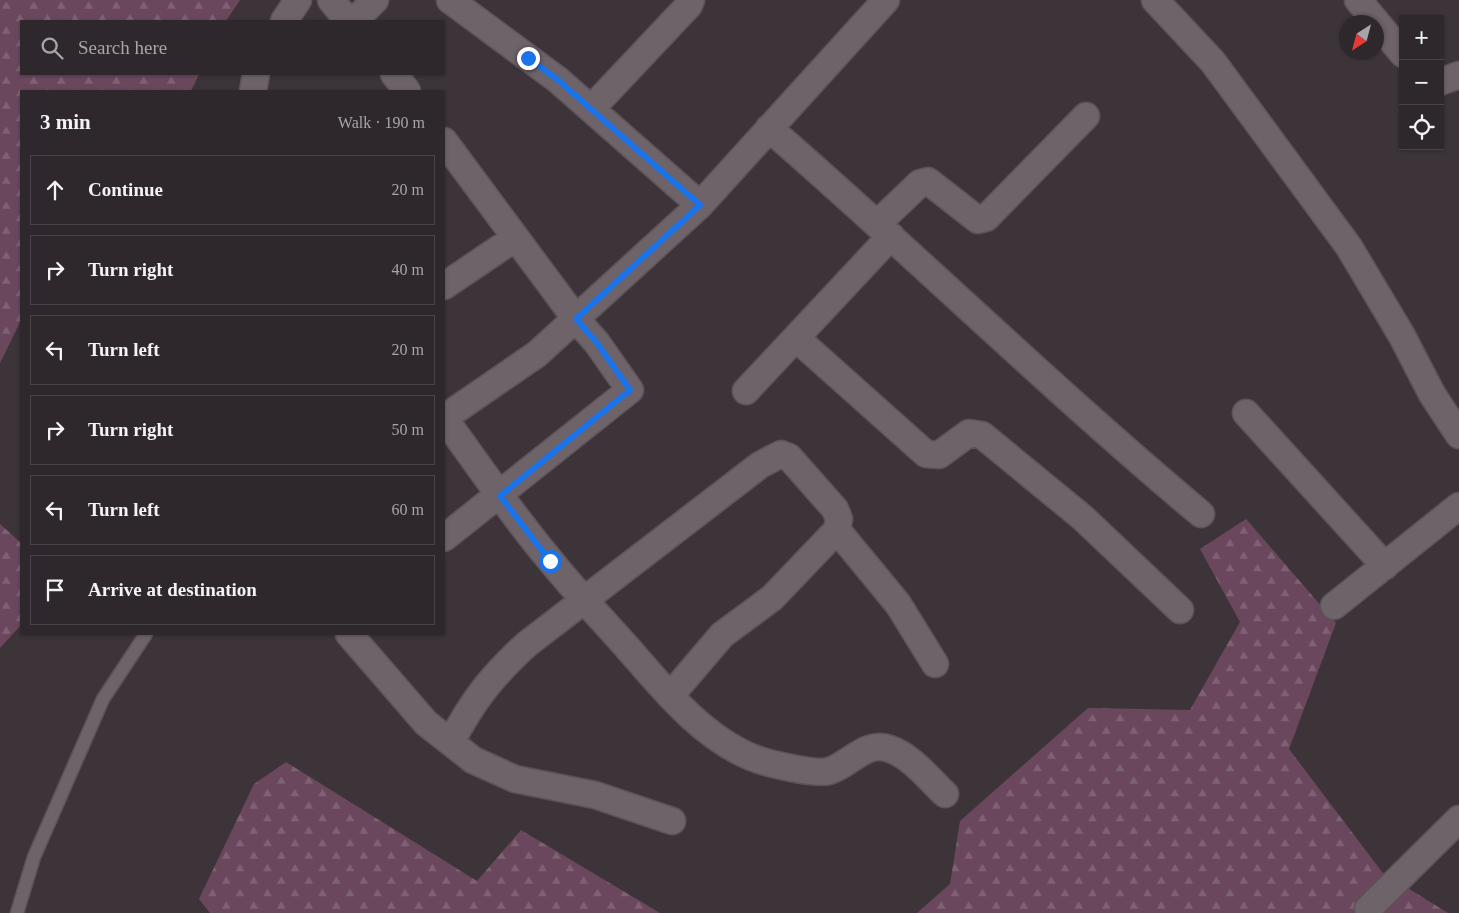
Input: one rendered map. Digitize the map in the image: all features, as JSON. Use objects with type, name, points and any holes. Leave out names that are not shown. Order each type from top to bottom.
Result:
[{"type":"street","points":[[285,20],[298,0]]},
{"type":"street","points":[[331,0],[347,20]]},
{"type":"street","points":[[355,20],[375,0]]},
{"type":"street","points":[[450,0],[558,80],[700,205]]},
{"type":"street","points":[[591,108],[689,5],[691,0]]},
{"type":"street","points":[[445,417],[537,354],[700,205],[886,0]]},
{"type":"street","points":[[1358,0],[1399,49]]},
{"type":"street","points":[[1163,2],[1214,62],[1349,247],[1402,336],[1432,394],[1459,435]]},
{"type":"street","points":[[253,90],[256,75]]},
{"type":"street","points":[[395,75],[406,90]]},
{"type":"street","points":[[1444,81],[1459,75]]},
{"type":"street","points":[[746,391],[796,338],[920,184],[928,182],[978,220],[986,218],[1086,116]]},
{"type":"street","points":[[769,128],[884,230],[1119,445],[1201,514]]},
{"type":"street","points":[[445,142],[576,319],[597,343],[630,390],[500,496],[445,537]]},
{"type":"street","points":[[445,285],[515,238]]},
{"type":"street","points":[[796,338],[926,454],[939,455],[969,434],[982,435],[1083,518],[1180,610]]},
{"type":"street","points":[[1246,413],[1385,566]]},
{"type":"street","points":[[445,419],[550,561],[670,696],[721,740],[751,757],[780,766],[827,772],[845,764],[863,750],[884,748],[900,753],[945,794]]},
{"type":"street","points":[[451,742],[470,706],[499,669],[527,644],[774,456],[781,454],[789,457],[828,502],[839,520],[837,530],[772,598],[722,635],[670,696]]},
{"type":"street","points":[[1334,606],[1459,506]]},
{"type":"street","points":[[837,530],[898,604],[936,664]]},
{"type":"street","points":[[350,635],[426,723],[474,760],[515,779],[595,795],[672,821]]},
{"type":"street","points":[[1368,909],[1459,819]]},
{"type":"lane","points":[[18,913],[34,857],[103,699],[145,635]]},
{"type":"green space","points":[[0,0],[240,0],[227,20],[20,20],[20,75],[199,75],[191,90],[20,90],[20,322],[0,363]]},
{"type":"green space","points":[[1246,519],[1336,623],[1289,749],[1382,872],[1448,913],[917,913],[950,884],[960,821],[1088,708],[1190,710],[1240,622],[1200,549]]},
{"type":"green space","points":[[0,524],[20,542],[20,626],[0,648]]},
{"type":"green space","points":[[286,762],[477,881],[521,830],[660,913],[210,913],[199,899],[254,784]]},
{"type":"route","points":[[528,58],[558,80],[700,205],[576,319],[597,343],[630,390],[500,496],[550,561]]}]
